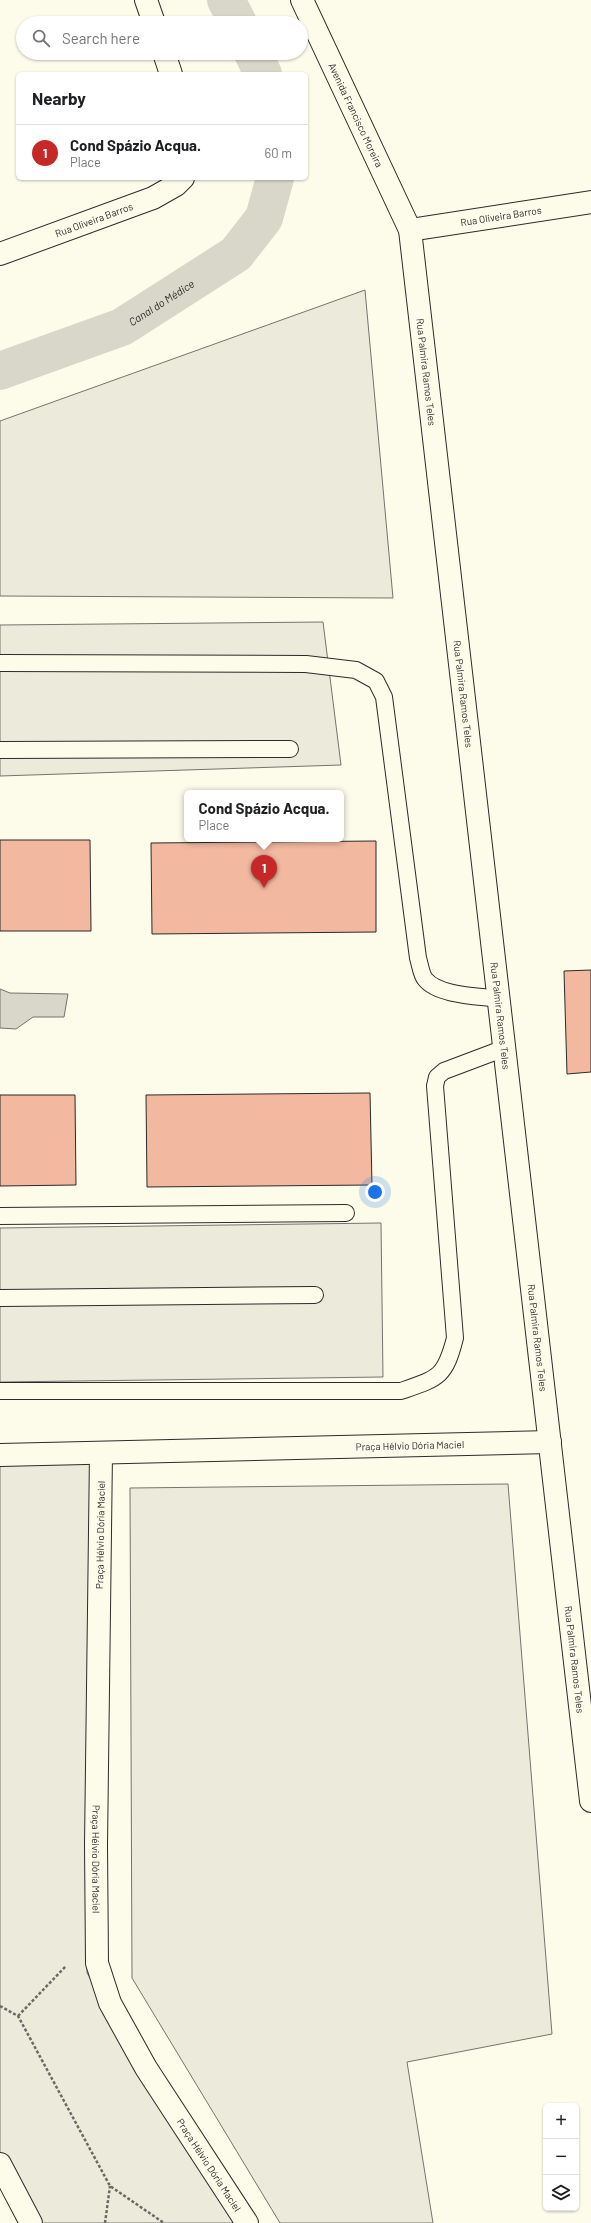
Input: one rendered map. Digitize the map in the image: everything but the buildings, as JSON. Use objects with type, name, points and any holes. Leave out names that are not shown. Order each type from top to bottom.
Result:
[{"type":"street","points":[[146,0],[152,16]]},
{"type":"street","name":"Avenida Francisco Moreira","points":[[302,0],[410,230]]},
{"type":"street","points":[[166,60],[170,72]]},
{"type":"street","name":"Rua Oliveira Barros","points":[[0,254],[153,198],[176,185],[181,180]]},
{"type":"street","name":"Rua Oliveira Barros","points":[[410,230],[591,202]]},
{"type":"street","name":"Rua Palmira Ramos Teles","points":[[410,230],[591,1801]]},
{"type":"street","name":"Praça Hélvio Dória Maciel","points":[[0,1455],[550,1442]]},
{"type":"street","name":"Praça Hélvio Dória Maciel","points":[[101,1453],[96,1845],[97,1963],[110,2003],[146,2068],[246,2223]]},
{"type":"street","points":[[0,2164],[31,2223]]},
{"type":"lane","points":[[0,663],[306,664],[356,670],[376,681],[384,697],[418,958],[425,979],[437,988],[465,995],[499,998]]},
{"type":"lane","points":[[0,750],[290,749]]},
{"type":"lane","points":[[0,1391],[401,1391],[431,1381],[448,1363],[455,1338],[434,1086],[437,1077],[444,1071],[505,1048]]},
{"type":"lane","points":[[0,1216],[346,1212]]},
{"type":"lane","points":[[0,1298],[315,1295]]},
{"type":"path","points":[[18,2016],[97,1934]]},
{"type":"path","points":[[0,2006],[18,2016],[110,2186],[164,2223]]},
{"type":"path","points":[[105,2223],[110,2186]]},
{"type":"shaded area","points":[[365,290],[393,598],[0,596],[0,421]]},
{"type":"shaded area","points":[[323,622],[341,765],[0,776],[0,625]]},
{"type":"shaded area","points":[[0,989],[10,993],[68,994],[64,1017],[33,1017],[16,1029],[0,1028]]},
{"type":"shaded area","points":[[381,1223],[383,1377],[0,1382],[0,1228]]},
{"type":"shaded area","points":[[95,1462],[87,1973],[243,2223],[32,2223],[0,2156],[0,1464]]},
{"type":"shaded area","points":[[508,1484],[552,2034],[407,2062],[433,2223],[280,2223],[132,1978],[130,1488]]},
{"type":"waterway","name":"Canal do Médice","points":[[226,0],[234,16]]},
{"type":"waterway","name":"Canal do Médice","points":[[256,60],[262,72]]},
{"type":"waterway","name":"Canal do Médice","points":[[0,371],[122,327],[236,254],[264,218],[274,180]]},
{"type":"place","name":"Cond Spázio Acqua.","points":[[264,888]]}]
